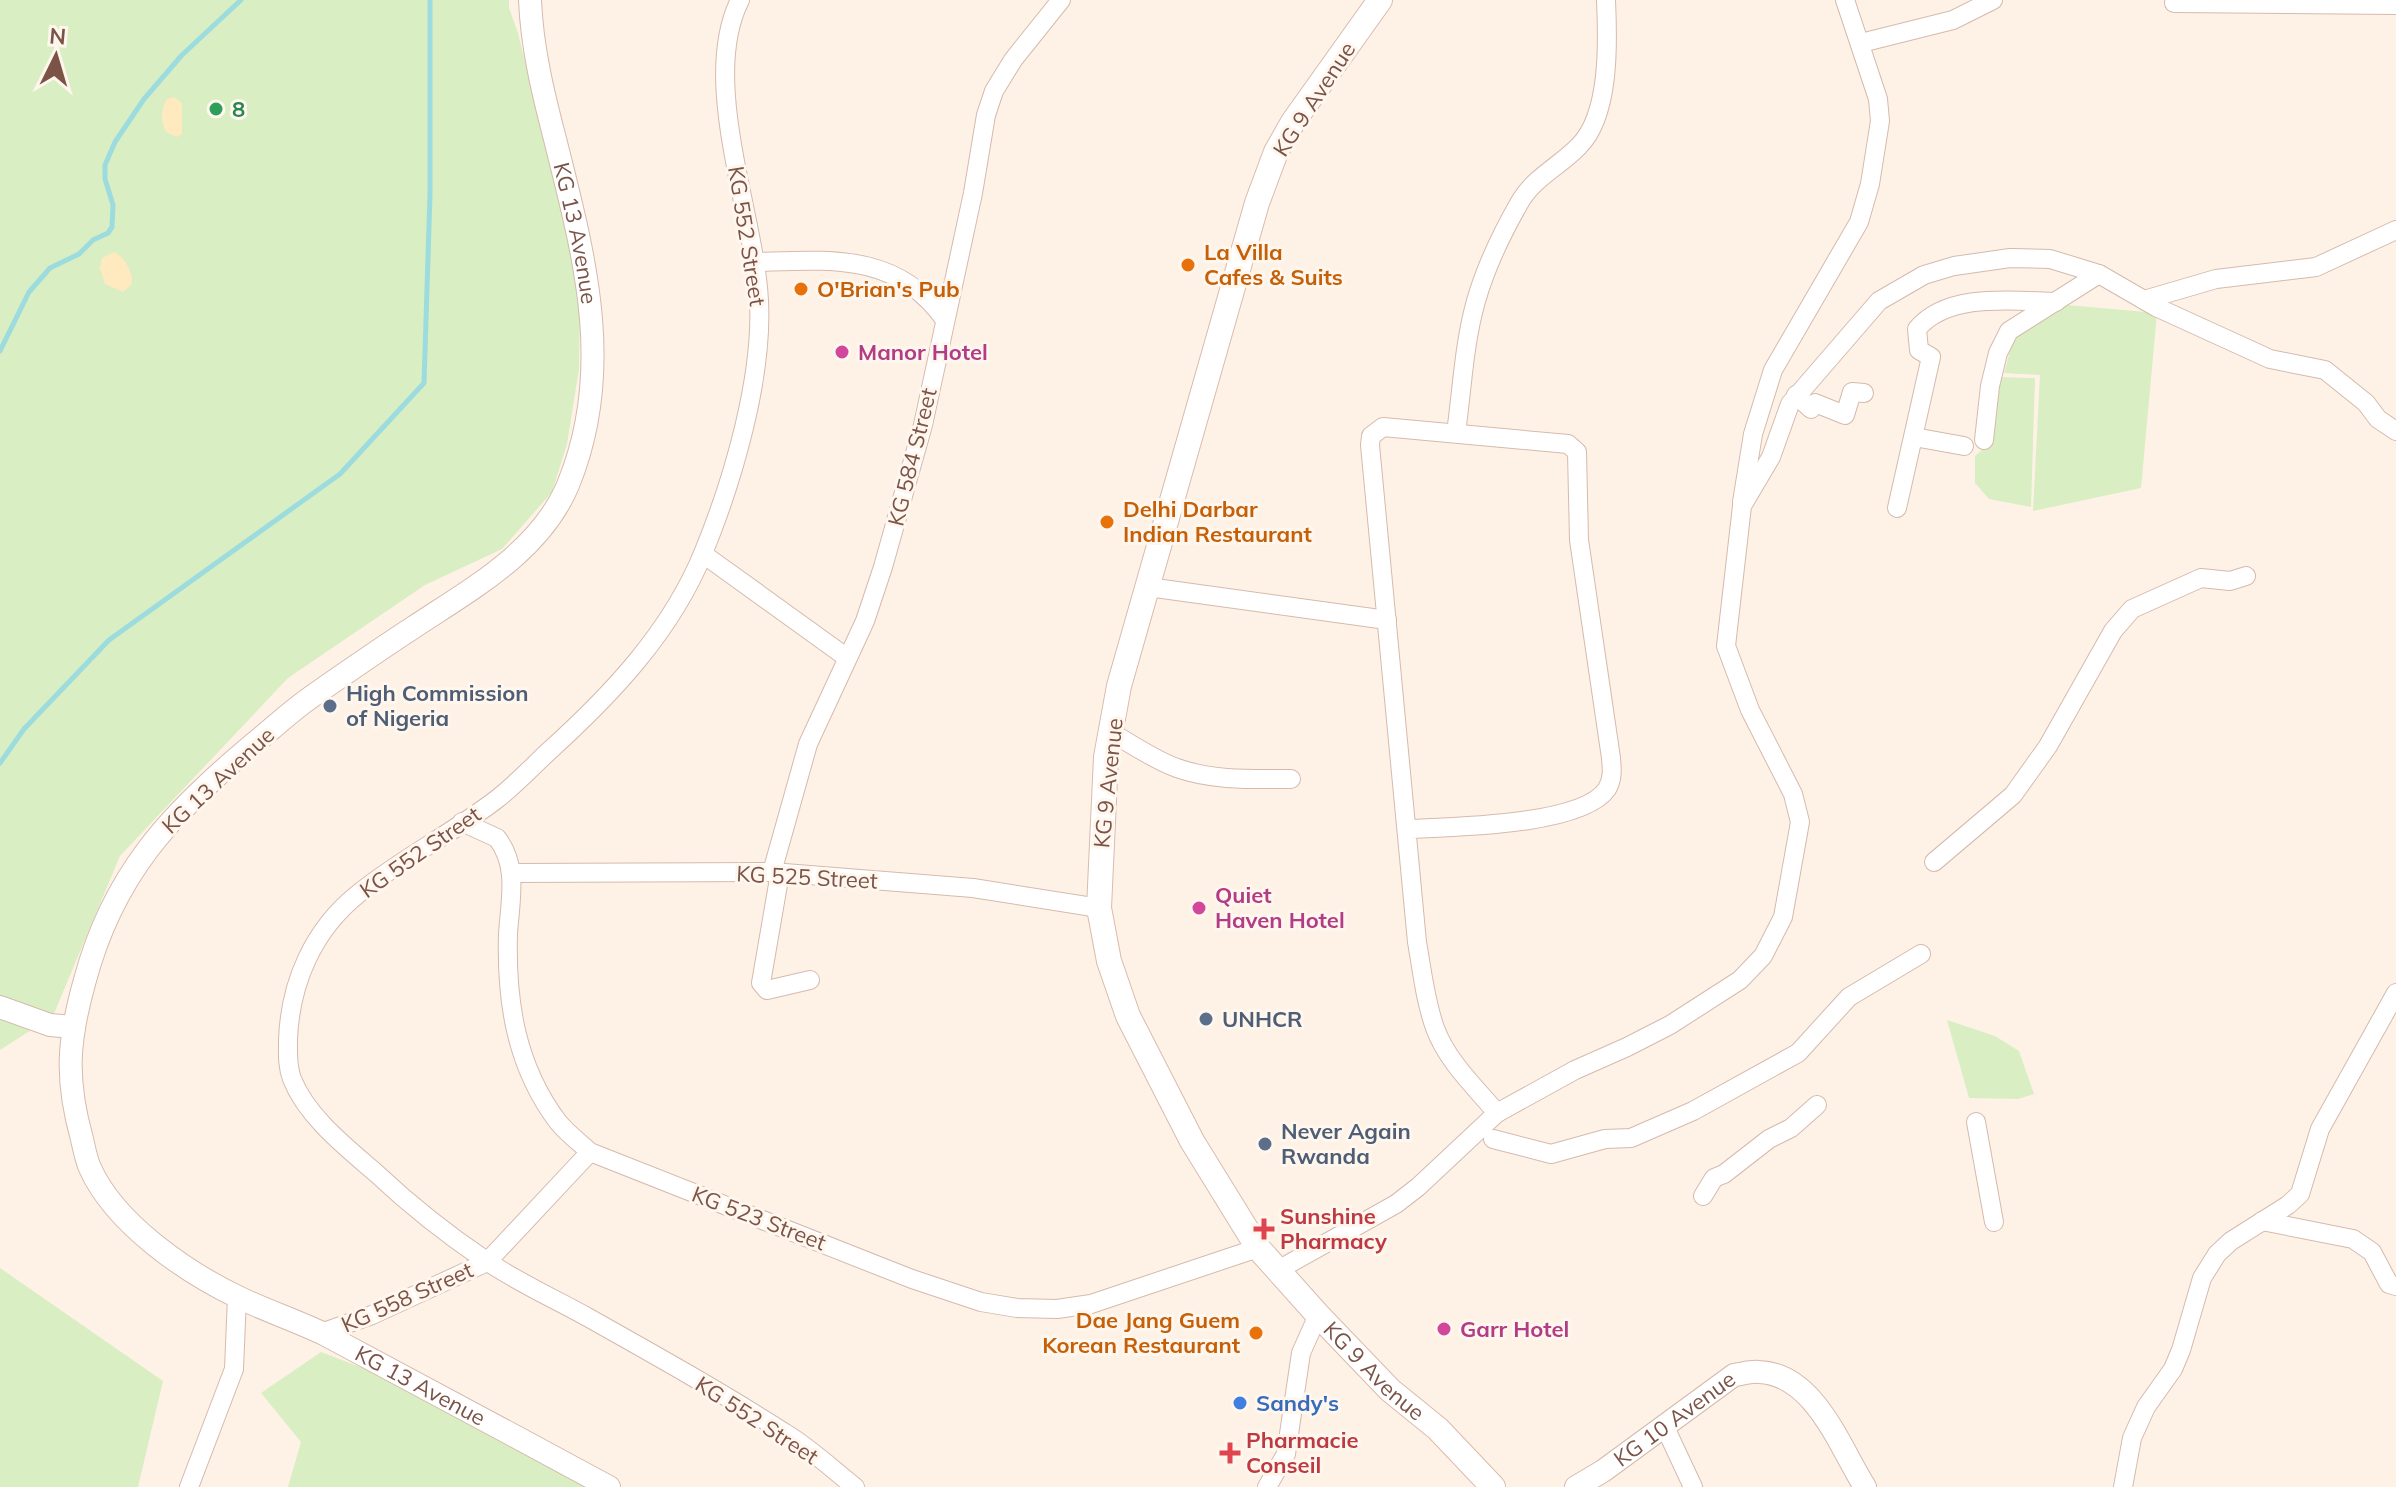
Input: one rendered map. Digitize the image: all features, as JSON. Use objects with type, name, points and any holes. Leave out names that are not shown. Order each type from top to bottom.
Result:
[{"type":"main road","name":"KG 9 Avenue","points":[[1380,0],[1293,122],[1276,152],[1257,203],[1119,686],[1110,732],[1102,806],[1099,908],[1109,961],[1128,1016],[1192,1141],[1258,1248],[1390,1390],[1438,1429],[1493,1487]]},
{"type":"street","name":"KG 13 Avenue","points":[[530,0],[539,74],[578,231],[592,314],[592,387],[584,444],[565,492],[541,528],[511,562],[308,699],[180,810],[144,852],[114,899],[93,948],[74,1027],[69,1076],[90,1168],[130,1222],[158,1250],[237,1297],[321,1333],[609,1487]]},
{"type":"street","name":"KG 552 Street","points":[[740,0],[735,10],[728,49],[725,94],[759,296],[760,339],[746,414],[703,554],[653,642],[596,708],[497,798],[357,895],[329,923],[307,956],[294,986],[287,1058],[291,1077],[305,1101],[331,1131],[379,1177],[487,1262],[789,1435],[855,1487]]},
{"type":"street","name":"KG 584 Street","points":[[810,980],[774,990],[767,990],[761,983],[776,873],[808,744],[865,621],[883,567],[923,425],[973,193],[986,115],[994,91],[1013,60],[1061,0]]},
{"type":"street","points":[[1456,433],[1470,328],[1487,270],[1523,198],[1552,166],[1576,150],[1590,135],[1599,113],[1604,90],[1606,0]]},
{"type":"street","points":[[1278,1270],[1396,1204],[1497,1113],[1575,1070],[1670,1025],[1740,980],[1763,956],[1783,917],[1800,822],[1793,794],[1750,710],[1726,646],[1753,434],[1773,370],[1859,222],[1870,184],[1880,121],[1878,99],[1845,0]]},
{"type":"street","points":[[1861,43],[1953,20],[1993,0]]},
{"type":"street","points":[[2174,3],[2396,5]]},
{"type":"street","points":[[2144,300],[2216,279],[2316,267],[2396,230]]},
{"type":"street","points":[[1742,506],[1771,457],[1796,395],[1879,301],[1924,275],[1954,266],[2010,258],[2050,259],[2099,274],[2144,300],[2270,359],[2325,370],[2366,403],[2378,419],[2396,431]]},
{"type":"street","points":[[754,262],[848,263],[885,270],[906,280],[929,298],[945,320]]},
{"type":"street","points":[[1984,440],[1998,353],[2009,331],[2099,274]]},
{"type":"street","points":[[1897,508],[1931,357],[1919,350],[1917,329],[1925,319],[1959,305],[1991,301],[2056,302]]},
{"type":"street","points":[[1796,395],[1811,409],[1815,403],[1845,415],[1852,392],[1864,393]]},
{"type":"street","points":[[1407,829],[1485,825],[1574,810],[1592,802],[1604,792],[1612,773],[1579,540],[1577,452],[1568,444],[1383,427],[1371,436],[1417,942],[1436,1030],[1450,1058],[1497,1113]]},
{"type":"street","points":[[1914,437],[1964,446]]},
{"type":"street","points":[[703,554],[846,657]]},
{"type":"street","points":[[1934,862],[2013,795],[2048,746],[2113,631],[2132,609],[2201,578],[2230,581],[2246,576]]},
{"type":"street","points":[[1148,587],[1387,620]]},
{"type":"street","points":[[1110,732],[1173,767],[1189,772],[1238,778],[1291,779]]},
{"type":"street","name":"KG 523 Street","points":[[462,822],[497,838],[512,873],[508,992],[521,1056],[559,1123],[590,1152],[912,1279],[981,1302],[1017,1308],[1057,1309],[1091,1304],[1258,1248]]},
{"type":"street","name":"KG 525 Street","points":[[512,873],[776,873],[973,888],[1099,908]]},
{"type":"street","points":[[1493,1139],[1551,1154],[1605,1139],[1631,1138],[1693,1111],[1798,1053],[1849,997],[1921,954]]},
{"type":"street","points":[[2123,1487],[2132,1438],[2146,1407],[2177,1360],[2202,1278],[2217,1254],[2231,1241],[2300,1194],[2320,1129],[2396,993]]},
{"type":"street","points":[[0,1007],[50,1025],[74,1027]]},
{"type":"street","points":[[1703,1196],[1714,1178],[1724,1174],[1769,1139],[1791,1128],[1817,1105]]},
{"type":"street","points":[[1976,1122],[1994,1222]]},
{"type":"street","name":"KG 558 Street","points":[[321,1333],[372,1315],[487,1262],[590,1152]]},
{"type":"street","points":[[2262,1221],[2353,1239],[2372,1252],[2389,1284],[2396,1286]]},
{"type":"street","points":[[189,1487],[234,1369],[237,1297]]},
{"type":"street","points":[[1267,1487],[1286,1454],[1301,1353],[1318,1315]]},
{"type":"street","name":"KG 10 Avenue","points":[[1576,1487],[1603,1471],[1734,1375],[1761,1372],[1781,1377],[1810,1398],[1829,1419],[1865,1487]]},
{"type":"street","points":[[1664,1425],[1693,1487]]},
{"type":"green space","points":[[0,0],[509,0],[580,297],[579,369],[567,444],[552,492],[502,549],[425,585],[288,678],[120,856],[53,1016],[0,1050]]},
{"type":"green space","points":[[2067,305],[2157,313],[2141,488],[2033,511],[2040,375],[2004,373],[2015,333]]},
{"type":"green space","points":[[1998,377],[2035,378],[2031,507],[1989,499],[1975,483],[1975,456],[1990,443]]},
{"type":"green space","points":[[1947,1020],[1995,1036],[2019,1051],[2034,1094],[2018,1099],[1969,1098]]},
{"type":"green space","points":[[0,1268],[163,1381],[138,1487],[0,1487]]},
{"type":"green space","points":[[321,1352],[425,1392],[593,1487],[288,1487],[301,1442],[261,1393]]},
{"type":"sand","points":[[174,97],[182,103],[182,134],[177,137],[166,132],[162,119],[167,99]]},
{"type":"sand","points":[[114,252],[130,271],[131,285],[123,292],[105,284],[100,268],[102,258]]},
{"type":"waterway","points":[[0,351],[29,292],[50,268],[79,254],[112,227],[113,205],[105,179],[105,165],[115,142],[144,99],[182,55],[241,0]]},
{"type":"waterway","points":[[0,763],[24,729],[109,640],[340,474],[424,383],[430,195],[430,0]]},
{"type":"place","name":"8","points":[[216,109]]},
{"type":"place","name":"La Villa Cafes & Suits","points":[[1188,265]]},
{"type":"place","name":"O'Brian's Pub","points":[[801,289]]},
{"type":"place","name":"Manor Hotel","points":[[842,352]]},
{"type":"place","name":"Delhi Darbar Indian Restaurant","points":[[1107,522]]},
{"type":"place","name":"High Commission of Nigeria","points":[[330,706]]},
{"type":"place","name":"Quiet Haven Hotel","points":[[1199,908]]},
{"type":"place","name":"UNHCR","points":[[1206,1019]]},
{"type":"place","name":"Never Again Rwanda","points":[[1265,1144]]},
{"type":"place","name":"Sunshine Pharmacy","points":[[1264,1229]]},
{"type":"place","name":"Garr Hotel","points":[[1444,1329]]},
{"type":"place","name":"Dae Jang Guem Korean Restaurant","points":[[1256,1333]]},
{"type":"place","name":"Sandy's","points":[[1240,1403]]},
{"type":"place","name":"Pharmacie Conseil","points":[[1230,1453]]}]
